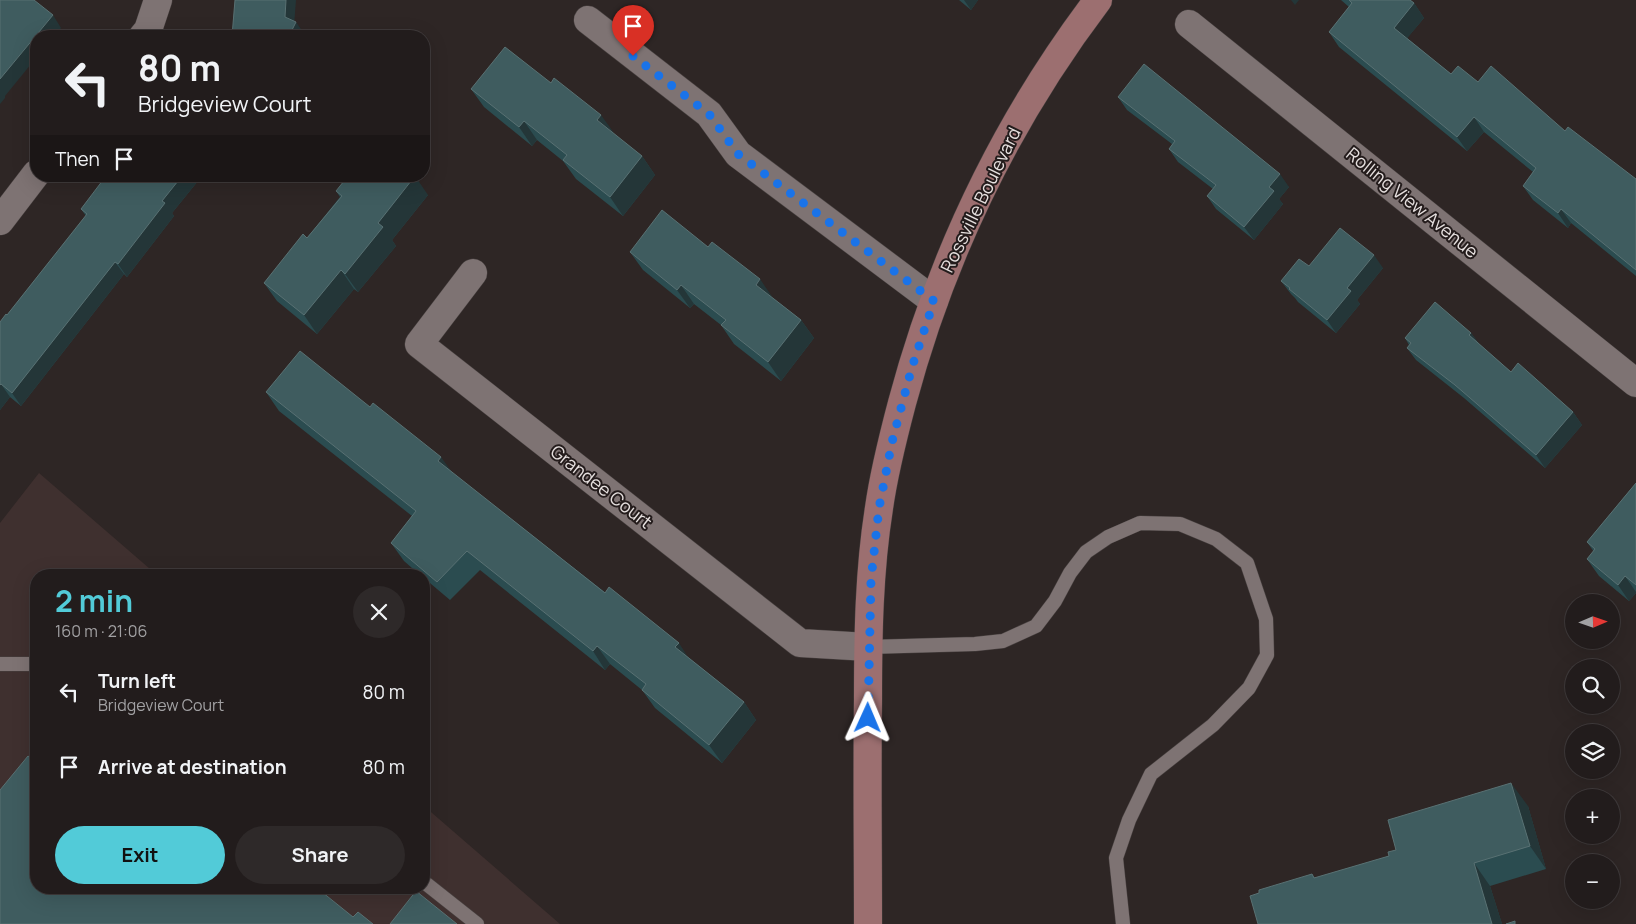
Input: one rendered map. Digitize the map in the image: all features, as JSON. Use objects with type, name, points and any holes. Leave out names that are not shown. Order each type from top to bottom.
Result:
[{"type":"main road","name":"Rossville Boulevard","points":[[868,924],[868,646],[871,580],[880,498],[892,442],[912,367],[934,301],[960,234],[1013,129],[1050,69],[1098,0]]},
{"type":"street","points":[[148,30],[158,0]]},
{"type":"street","points":[[588,20],[709,114],[738,154],[934,301]]},
{"type":"street","name":"Rolling View Avenue","points":[[1189,24],[1636,383]]},
{"type":"street","points":[[0,221],[30,182]]},
{"type":"street","name":"Grandee Court","points":[[473,273],[418,344],[800,643],[868,646]]},
{"type":"lane","points":[[868,646],[975,644],[1004,640],[1036,626],[1055,601],[1070,573],[1086,552],[1108,537],[1140,523],[1180,524],[1216,538],[1247,563],[1266,620],[1267,655],[1249,688],[1213,725],[1152,774],[1129,820],[1116,858],[1123,924]]},
{"type":"lane","points":[[0,664],[30,664]]},
{"type":"lane","points":[[430,887],[476,924]]},
{"type":"shaded area","points":[[39,473],[150,569],[30,569],[30,894],[430,894],[430,811],[560,924],[0,924],[0,523]]},
{"type":"building","points":[[0,0],[34,0],[53,15],[41,30],[30,30],[30,43],[0,79]]},
{"type":"building","points":[[235,0],[286,0],[285,17],[296,22],[292,30],[232,30]]},
{"type":"building","points":[[1349,0],[1410,0],[1414,3],[1394,28],[1451,74],[1458,66],[1478,82],[1491,66],[1565,131],[1568,127],[1636,179],[1636,270],[1561,209],[1558,213],[1523,186],[1536,168],[1474,117],[1457,137],[1329,32],[1352,3]]},
{"type":"building","points":[[505,47],[551,83],[554,78],[601,115],[597,120],[642,156],[610,197],[563,160],[567,155],[524,121],[519,127],[471,89]]},
{"type":"building","points":[[1144,64],[1280,174],[1269,187],[1274,191],[1244,227],[1207,196],[1216,185],[1169,149],[1175,141],[1118,97]]},
{"type":"building","points":[[101,182],[177,182],[162,201],[165,203],[118,264],[115,262],[12,393],[0,385],[0,322],[87,214],[81,209]]},
{"type":"building","points":[[343,182],[410,182],[378,223],[383,227],[345,274],[341,270],[304,315],[264,283],[303,234],[307,238],[342,196],[336,191]]},
{"type":"building","points":[[662,210],[708,247],[712,242],[760,279],[756,285],[801,320],[768,362],[721,325],[726,320],[681,285],[677,290],[630,252]]},
{"type":"building","points":[[1340,228],[1374,255],[1347,288],[1351,291],[1327,320],[1281,281],[1299,259],[1309,266]]},
{"type":"building","points":[[1435,302],[1471,333],[1469,335],[1511,372],[1518,363],[1573,412],[1536,455],[1455,385],[1407,348],[1411,343],[1405,338]]},
{"type":"building","points":[[300,351],[370,407],[373,403],[441,457],[438,461],[605,593],[609,587],[679,643],[675,647],[744,702],[709,745],[642,690],[646,684],[597,646],[593,651],[467,551],[437,582],[430,576],[430,569],[422,569],[391,543],[416,511],[266,392]]},
{"type":"building","points":[[1636,483],[1636,585],[1625,576],[1618,585],[1587,559],[1595,549],[1587,542]]},
{"type":"building","points":[[28,756],[30,758],[30,894],[324,894],[353,917],[358,912],[373,924],[0,924],[0,790]]},
{"type":"building","points":[[1511,783],[1530,846],[1474,863],[1492,924],[1258,924],[1250,896],[1259,893],[1259,890],[1312,874],[1314,878],[1389,856],[1388,852],[1396,850],[1388,820]]},
{"type":"building","points":[[414,894],[420,894],[457,924],[390,924]]},
{"type":"route","points":[[633,56],[709,114],[738,154],[934,301],[912,367],[892,442],[879,508],[871,580],[868,646],[868,718]]}]
